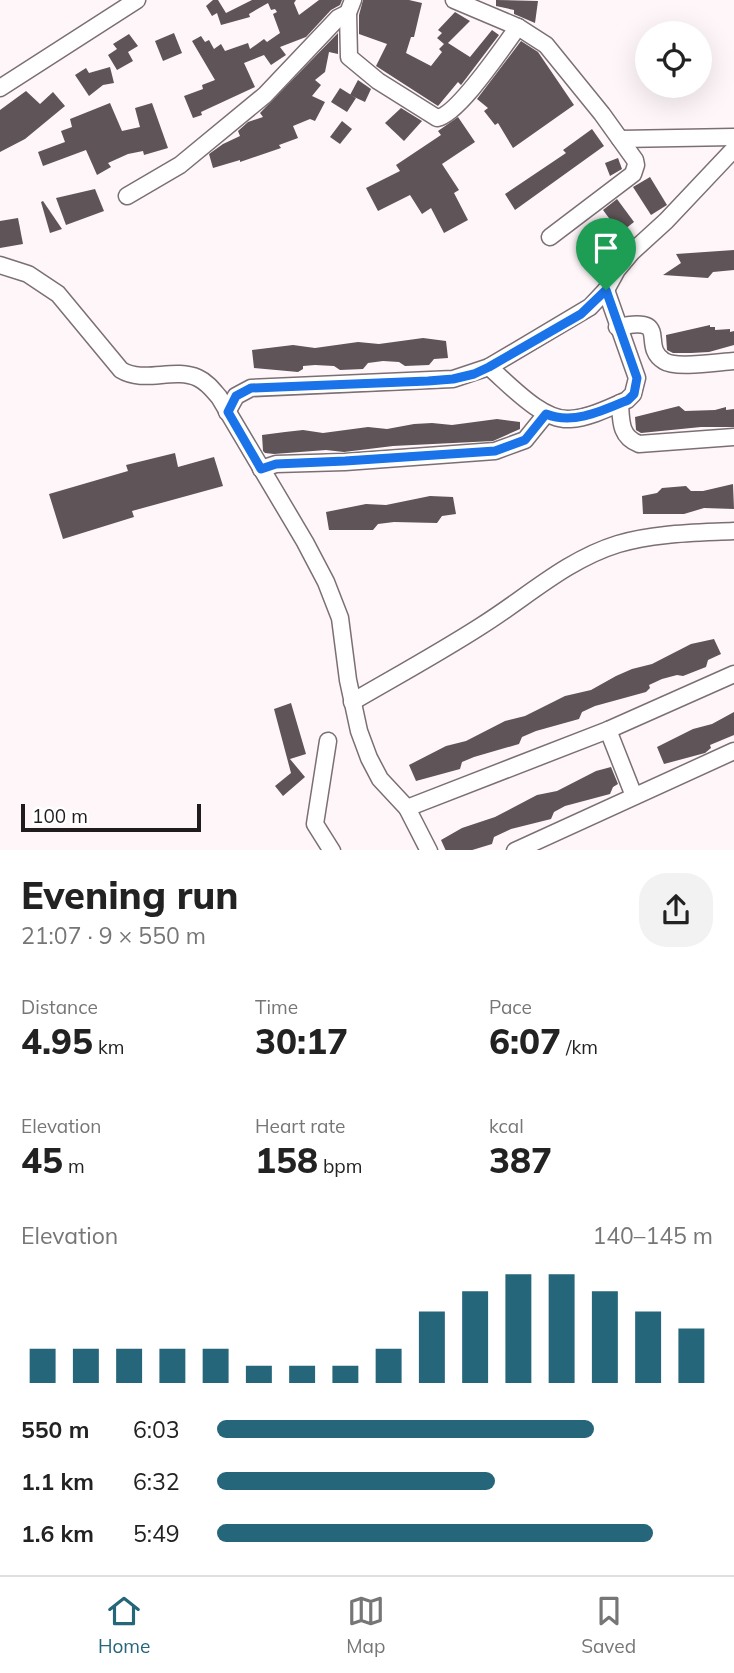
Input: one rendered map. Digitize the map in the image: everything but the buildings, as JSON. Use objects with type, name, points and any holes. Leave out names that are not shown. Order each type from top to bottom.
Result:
[{"type":"street","points":[[0,88],[136,0]]},
{"type":"street","points":[[454,0],[518,27],[546,45],[635,160],[633,174],[550,237]]},
{"type":"street","points":[[350,7],[349,57],[377,81],[415,107],[437,118],[443,117],[456,107],[518,27]]},
{"type":"street","points":[[127,196],[180,165],[265,94],[350,7]]},
{"type":"street","points":[[620,139],[734,137]]},
{"type":"street","points":[[228,412],[236,396],[251,388],[453,379],[489,367],[581,314],[606,290],[617,270],[632,252],[666,221],[734,149]]},
{"type":"street","points":[[0,265],[29,274],[58,294],[121,370],[131,376],[184,374],[197,377],[213,390],[305,542],[326,582],[340,618],[352,702],[369,758],[380,779],[407,808],[429,850]]},
{"type":"street","points":[[489,367],[546,414],[561,419],[578,418],[620,403],[634,394],[637,378],[606,290]]},
{"type":"street","points":[[617,327],[640,323],[647,326],[659,358],[672,365],[734,361]]},
{"type":"street","points":[[620,403],[624,433],[639,444],[734,438]]},
{"type":"street","points":[[261,469],[276,464],[495,451],[525,440],[546,414]]},
{"type":"street","points":[[352,702],[482,626],[563,570],[594,553],[650,537],[734,531]]},
{"type":"street","points":[[407,808],[608,730],[734,674]]},
{"type":"street","points":[[608,730],[634,796]]},
{"type":"street","points":[[328,741],[315,824],[332,850]]},
{"type":"street","points":[[515,850],[734,751]]},
{"type":"route","points":[[606,290],[637,378],[634,394],[628,400],[578,418],[561,419],[546,414],[525,440],[495,451],[276,464],[261,469],[228,412],[230,403],[236,396],[251,388],[428,381],[474,374],[581,314],[606,290]]}]
